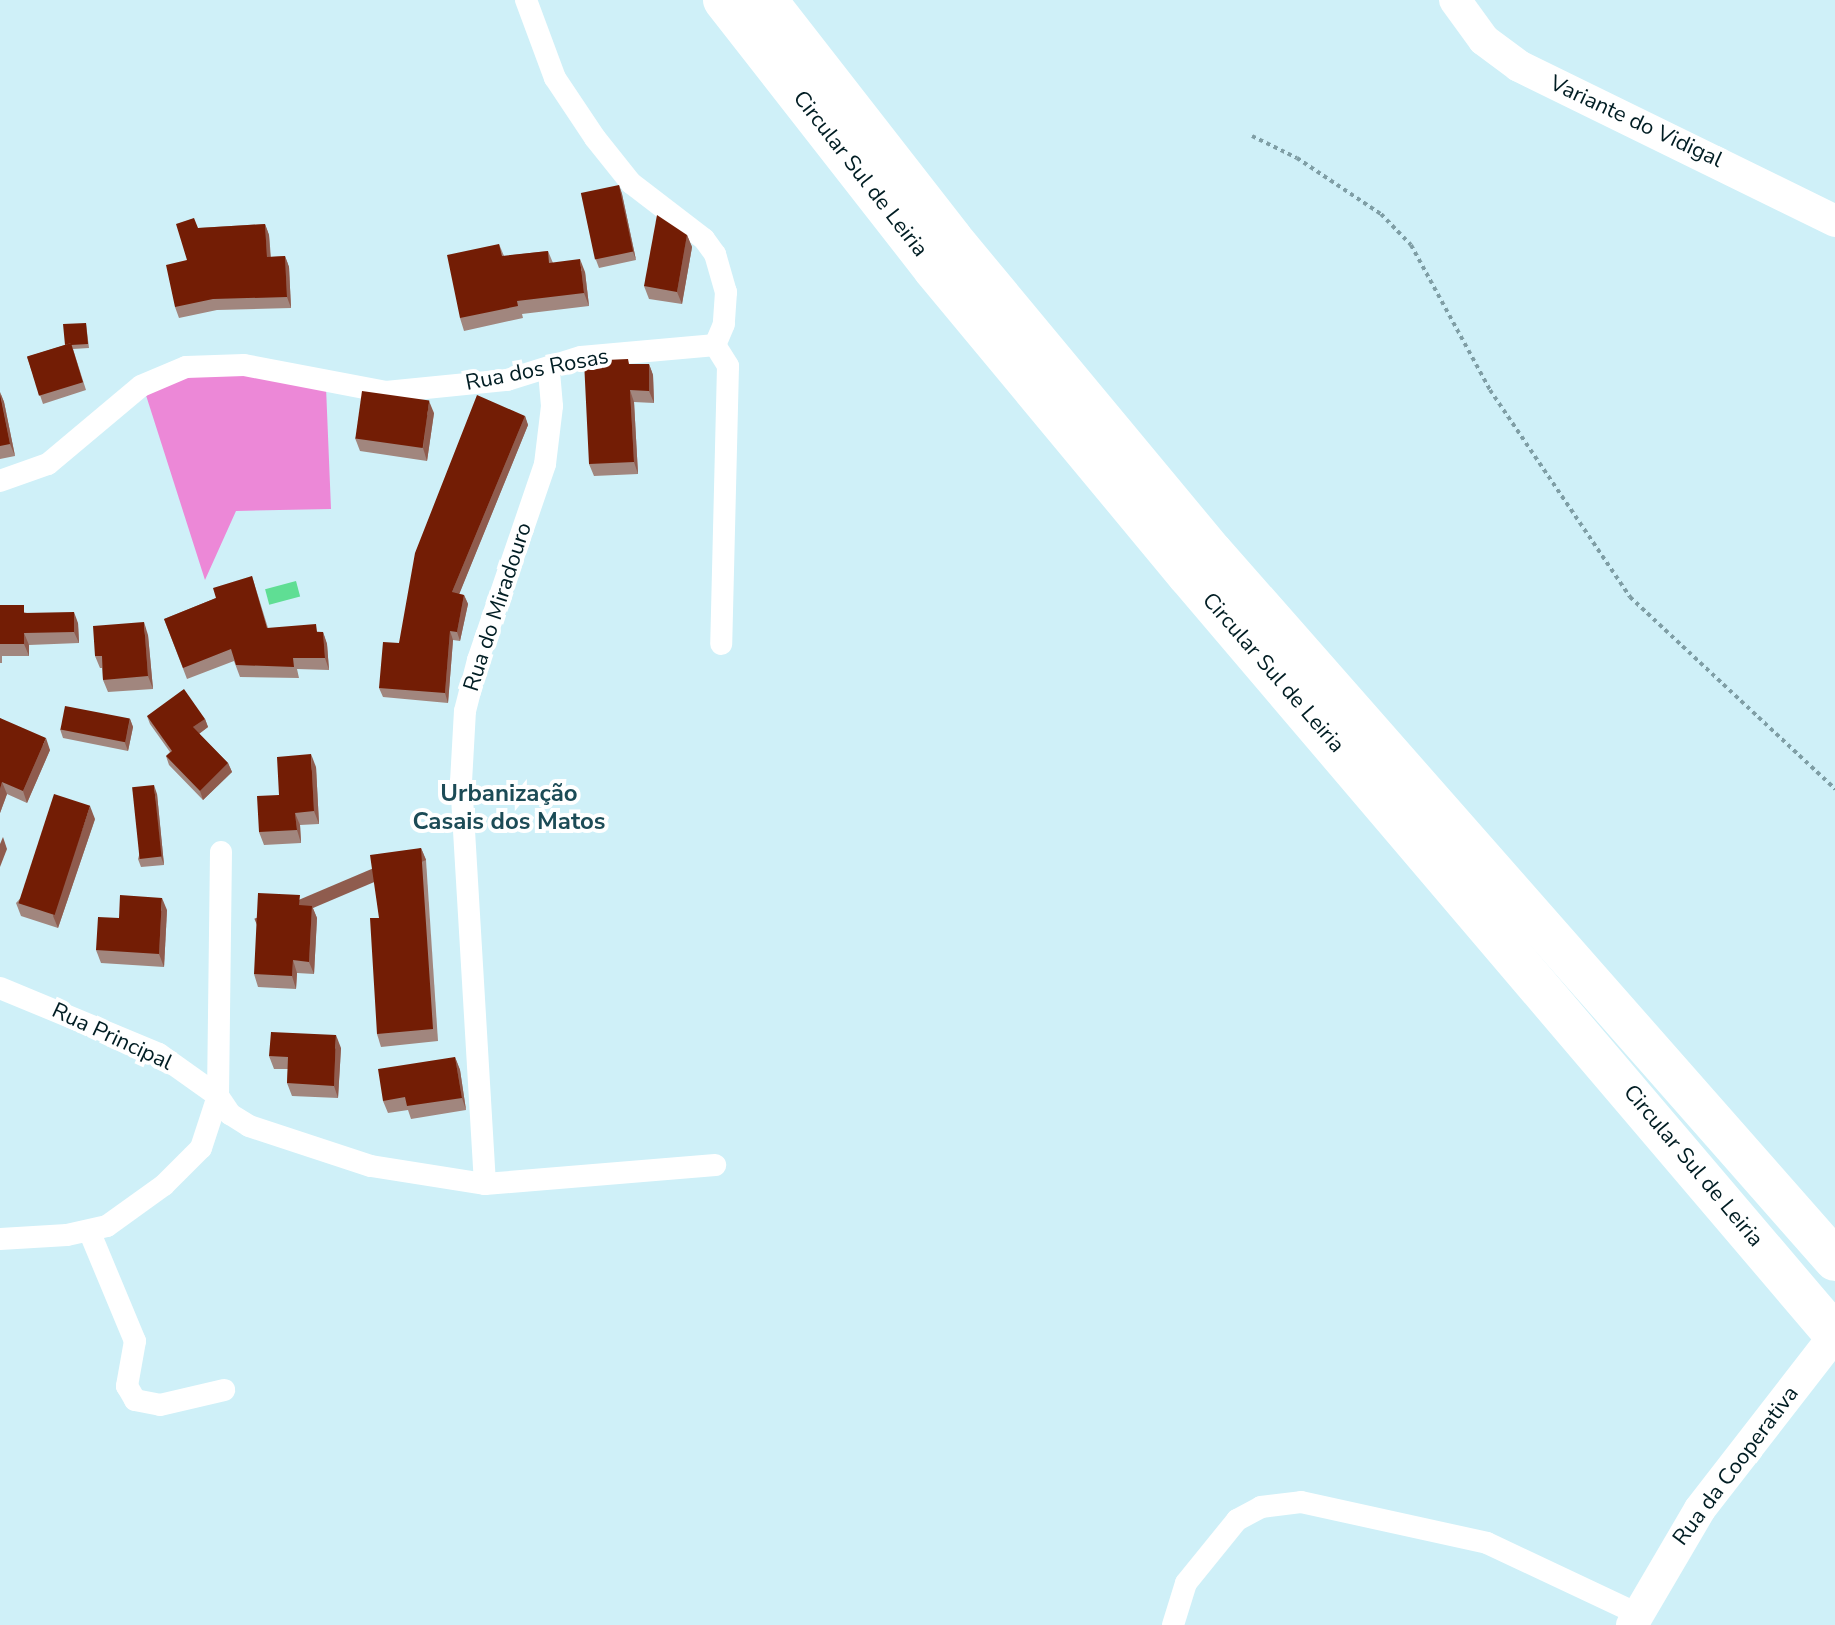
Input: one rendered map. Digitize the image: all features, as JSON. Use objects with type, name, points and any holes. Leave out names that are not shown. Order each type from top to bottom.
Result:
[{"type":"highway","name":"Circular Sul de Leiria","points":[[724,0],[944,281],[1426,825],[1835,1260]]},
{"type":"highway","name":"Circular Sul de Leiria","points":[[766,0],[961,251],[1426,825],[1830,1341]]},
{"type":"street","points":[[526,0],[555,78],[595,138],[631,183],[704,239],[715,254],[726,292],[724,324],[715,345],[728,366],[721,644]]},
{"type":"street","name":"Variante do Vidigal","points":[[1455,0],[1484,40],[1519,66],[1835,221]]},
{"type":"street","name":"Rua dos Rosas","points":[[0,481],[48,464],[141,386],[186,367],[244,365],[386,392],[507,380],[581,357],[715,345]]},
{"type":"street","name":"Rua do Miradouro","points":[[485,1184],[461,782],[465,711],[545,464],[552,406],[549,368]]},
{"type":"street","points":[[0,1239],[90,1233],[121,1218],[191,1162],[209,1132],[218,1096],[221,852]]},
{"type":"street","name":"Rua Principal","points":[[0,988],[159,1054],[218,1096],[230,1114],[249,1126],[297,1143],[425,1178],[485,1184],[715,1165]]},
{"type":"street","points":[[90,1233],[135,1341],[127,1386],[135,1400],[160,1405],[224,1390]]},
{"type":"street","name":"Rua da Cooperativa","points":[[1635,1620],[1700,1509],[1830,1341]]},
{"type":"street","points":[[1173,1625],[1186,1583],[1237,1520],[1261,1507],[1290,1502],[1459,1533],[1527,1558],[1635,1620]]},
{"type":"path","points":[[1252,136],[1297,158],[1381,214],[1411,245],[1490,390],[1630,597],[1835,789]]},
{"type":"shaded area","points":[[202,368],[326,387],[331,509],[236,511],[205,580],[144,389]]},
{"type":"shaded area","points":[[296,581],[300,596],[269,605],[265,589]]},
{"type":"building","points":[[619,185],[633,252],[595,260],[581,193]]},
{"type":"building","points":[[657,215],[687,235],[677,292],[644,286]]},
{"type":"building","points":[[194,218],[198,228],[265,224],[267,257],[285,256],[287,297],[213,299],[175,307],[166,265],[187,260],[176,224]]},
{"type":"building","points":[[499,244],[502,256],[548,251],[549,263],[580,259],[584,293],[517,301],[518,306],[460,318],[447,255]]},
{"type":"building","points":[[86,323],[88,344],[65,345],[63,324]]},
{"type":"building","points":[[71,343],[83,382],[39,396],[27,356]]},
{"type":"building","points":[[628,359],[629,364],[649,364],[649,391],[630,390],[634,462],[589,464],[584,361]]},
{"type":"building","points":[[362,391],[429,400],[423,448],[355,439]]},
{"type":"building","points":[[0,394],[10,444],[0,446]]},
{"type":"building","points":[[477,395],[525,416],[452,592],[464,595],[457,632],[450,631],[445,693],[379,688],[383,642],[399,643],[415,553]]},
{"type":"building","points":[[252,576],[267,628],[316,624],[317,632],[323,632],[325,658],[293,658],[294,667],[236,665],[231,649],[183,668],[164,619],[216,598],[213,588]]},
{"type":"building","points":[[0,605],[24,605],[24,613],[74,612],[74,632],[24,633],[24,644],[0,644]]},
{"type":"building","points":[[144,622],[148,676],[103,680],[102,656],[95,656],[93,626]]},
{"type":"building","points":[[184,689],[205,719],[193,727],[228,763],[200,791],[166,756],[172,751],[147,716]]},
{"type":"building","points":[[65,706],[130,719],[125,742],[60,730]]},
{"type":"building","points":[[0,718],[46,738],[23,791],[2,782],[0,789]]},
{"type":"building","points":[[311,754],[314,811],[295,813],[297,830],[259,832],[257,796],[279,795],[277,757]]},
{"type":"building","points":[[154,785],[162,857],[140,859],[132,787]]},
{"type":"building","points":[[54,794],[90,806],[55,915],[18,903]]},
{"type":"building","points":[[421,848],[433,1029],[377,1034],[370,918],[379,918],[370,855]]},
{"type":"building","points":[[258,893],[300,895],[299,905],[312,906],[309,962],[293,960],[292,976],[254,974]]},
{"type":"building","points":[[120,895],[162,898],[159,954],[96,950],[98,917],[119,918]]},
{"type":"building","points":[[271,1032],[336,1035],[334,1086],[287,1083],[288,1057],[269,1056]]},
{"type":"building","points":[[455,1057],[462,1098],[407,1106],[405,1097],[383,1101],[378,1069]]},
{"type":"district","name":"Urbanização Casais dos Matos","points":[[509,808]]}]
